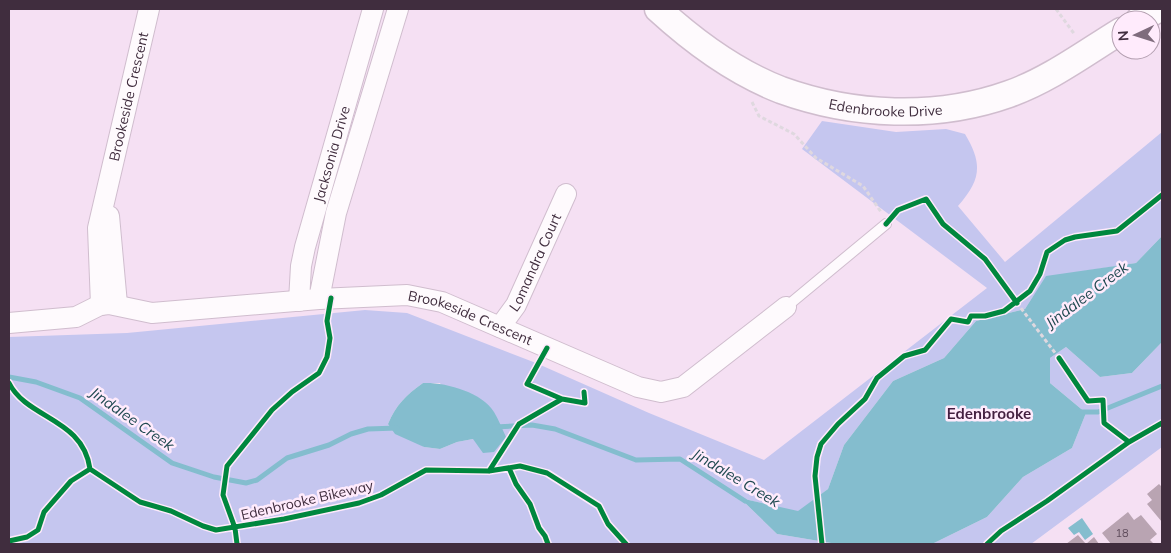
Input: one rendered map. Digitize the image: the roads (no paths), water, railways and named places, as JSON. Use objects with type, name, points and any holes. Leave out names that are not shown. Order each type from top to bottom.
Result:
[{"type":"street","name":"Brookeside Crescent","points":[[149,9],[97,234],[109,305],[146,313],[319,299],[399,295],[427,298],[442,302],[638,387],[661,392],[683,387],[786,307]]},
{"type":"street","name":"Jacksonia Drive","points":[[299,301],[301,266],[305,247],[373,9]]},
{"type":"street","name":"Jacksonia Drive","points":[[319,299],[336,213],[398,9]]},
{"type":"street","name":"Edenbrooke Drive","points":[[658,9],[735,67],[781,90],[832,105],[888,112],[945,110],[1008,94],[1047,76],[1111,37]]},
{"type":"street","name":"Lomandra Court","points":[[500,327],[516,306],[566,194]]},
{"type":"street","points":[[9,323],[76,317],[109,305]]},
{"type":"lane","points":[[786,307],[886,224]]},
{"type":"water","points":[[1162,236],[1162,342],[1132,373],[1100,377],[1066,347],[1050,358],[1050,383],[1086,413],[1072,448],[1023,477],[987,517],[932,544],[837,544],[777,534],[740,498],[798,511],[828,489],[844,445],[893,381],[944,358],[976,321],[1025,309],[1046,276],[1136,263]]},
{"type":"water","points":[[423,383],[452,386],[481,399],[494,412],[506,437],[494,452],[483,453],[473,439],[457,442],[440,449],[424,447],[395,434],[388,424],[394,411],[411,392]]},
{"type":"water","points":[[1082,518],[1093,534],[1085,540],[1079,532],[1074,535],[1068,528]]},
{"type":"waterway","name":"Jindalee Creek","points":[[9,377],[36,382],[80,398],[172,463],[214,477],[246,483],[257,480],[287,458],[329,445],[351,434],[368,429],[397,428]]},
{"type":"waterway","points":[[1080,412],[1098,412],[1162,386]]},
{"type":"waterway","name":"Jindalee Creek","points":[[495,427],[532,425],[555,429],[636,460],[680,459],[745,501]]},
{"type":"district","name":"Edenbrooke","points":[[989,414]]}]
